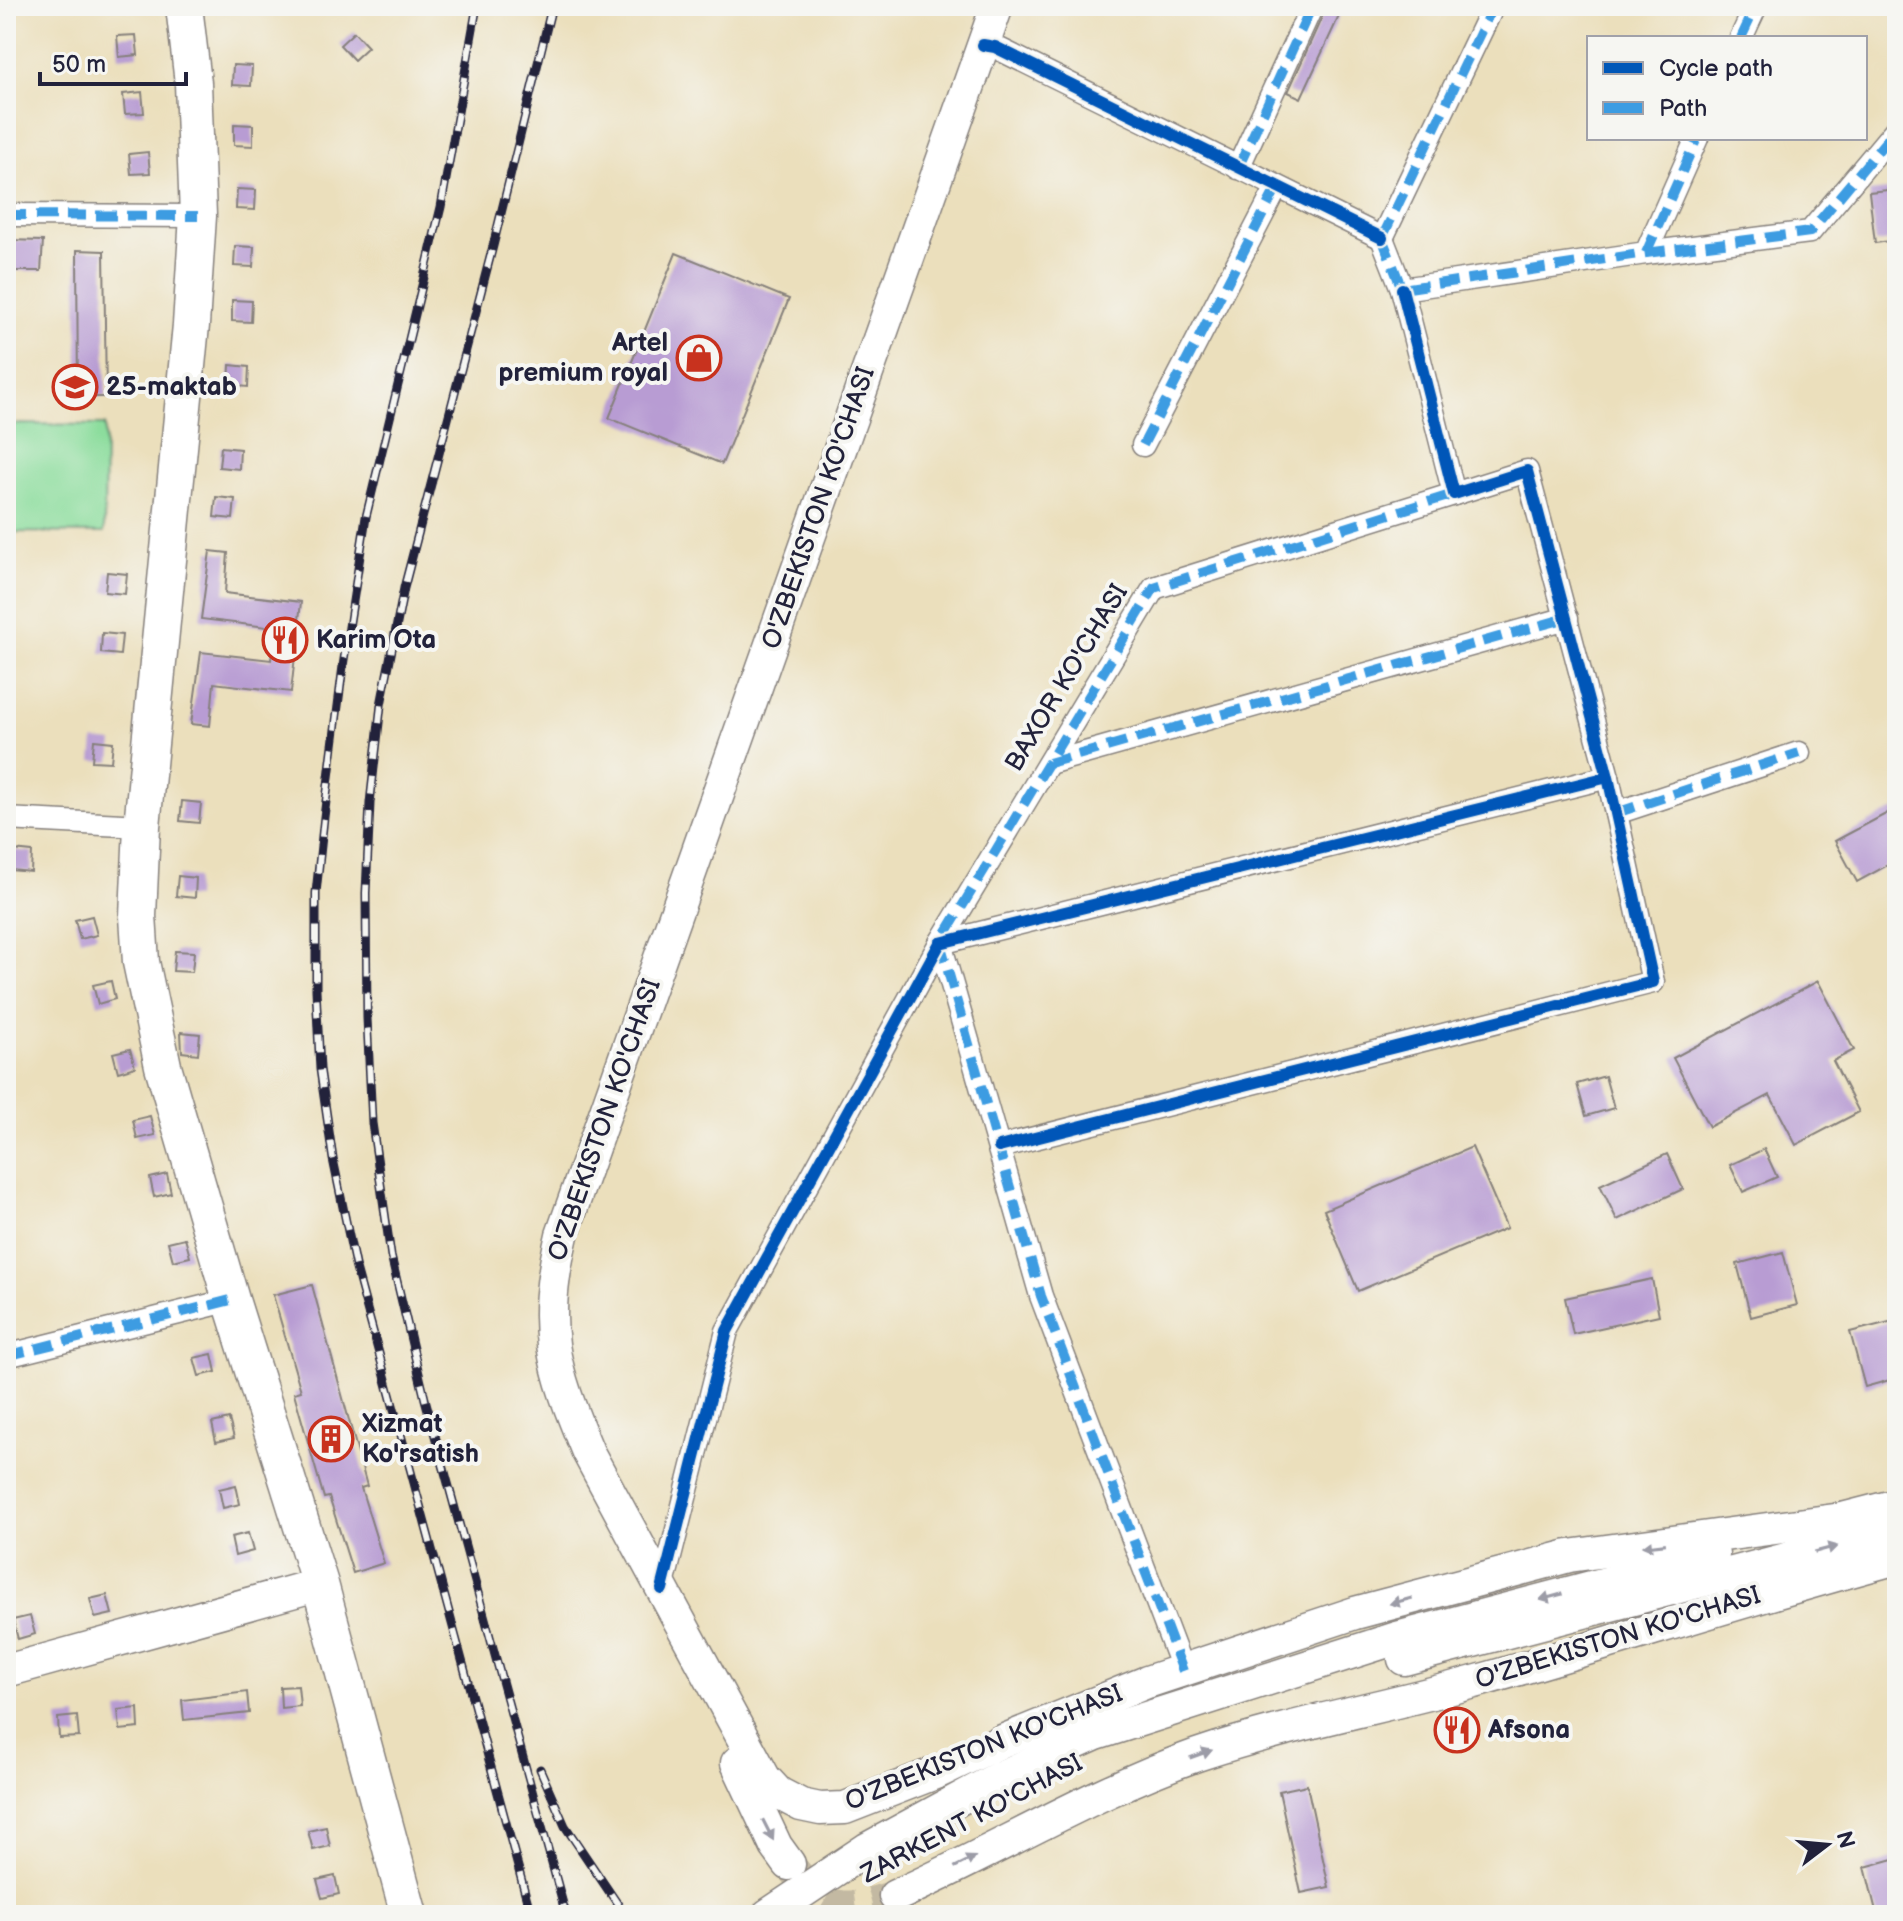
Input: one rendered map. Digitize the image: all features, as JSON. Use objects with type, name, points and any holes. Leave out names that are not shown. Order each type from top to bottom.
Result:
[{"type":"main road","points":[[184,6],[193,83],[198,216],[189,341],[142,826],[138,916],[141,962],[163,1066],[231,1300],[320,1584],[409,1915]]},
{"type":"main road","name":"O'ZBEKISTON KO'CHASI","points":[[789,1864],[758,1810],[696,1680],[561,1436],[542,1380],[537,1350],[534,1319],[538,1259],[543,1231],[974,6]]},
{"type":"main road","name":"O'ZBEKISTON KO'CHASI","points":[[997,6],[562,1235],[551,1289],[551,1348],[562,1387],[588,1452],[769,1785],[789,1799],[820,1809],[845,1808],[1132,1688],[1242,1648],[1355,1613],[1569,1556],[1842,1519]]},
{"type":"main road","name":"O'ZBEKISTON KO'CHASI","points":[[1100,1742],[1397,1638],[1897,1505]]},
{"type":"main road","name":"O'ZBEKISTON KO'CHASI","points":[[1100,1742],[1897,1530]]},
{"type":"main road","name":"O'ZBEKISTON KO'CHASI","points":[[895,1896],[1051,1818],[1195,1756],[1266,1734],[1476,1681],[1767,1593],[1897,1558]]},
{"type":"main road","points":[[1767,1593],[1783,1561]]},
{"type":"main road","points":[[6,1671],[320,1584]]},
{"type":"main road","name":"ZARKENT KO'CHASI","points":[[768,1915],[867,1849],[998,1778],[1100,1742]]},
{"type":"main road","name":"ZARKENT KO'CHASI","points":[[801,1915],[876,1865],[1100,1742]]},
{"type":"street","points":[[1238,168],[1312,6]]},
{"type":"street","points":[[1382,238],[1493,6]]},
{"type":"street","points":[[1742,36],[1756,6]]},
{"type":"street","points":[[983,45],[995,47],[1382,238],[1402,289],[1454,494]]},
{"type":"street","points":[[1402,289],[1810,232],[1897,128]]},
{"type":"street","points":[[1646,253],[1696,140]]},
{"type":"street","points":[[1143,445],[1277,187]]},
{"type":"street","points":[[6,215],[198,216]]},
{"type":"street","name":"BAXOR KO'CHASI","points":[[662,1589],[727,1331],[940,943],[1154,588],[1527,471],[1567,618]]},
{"type":"street","points":[[999,1147],[1653,982],[1608,777],[1567,618],[1049,763]]},
{"type":"street","points":[[1616,813],[1799,753]]},
{"type":"street","points":[[1183,1671],[1041,1296],[940,943],[1608,777]]},
{"type":"street","points":[[6,819],[142,826]]},
{"type":"street","points":[[6,1356],[231,1300]]},
{"type":"green space","points":[[6,424],[105,425],[104,533],[6,532]]},
{"type":"building","points":[[1326,8],[1340,14],[1301,98],[1288,92]]},
{"type":"building","points":[[354,32],[368,47],[354,60],[340,45]]},
{"type":"building","points":[[136,35],[138,55],[119,57],[117,36]]},
{"type":"building","points":[[233,65],[252,66],[251,86],[232,85]]},
{"type":"building","points":[[142,92],[144,113],[125,114],[123,94]]},
{"type":"building","points":[[234,124],[253,125],[253,146],[234,145]]},
{"type":"building","points":[[148,152],[150,173],[131,174],[129,154]]},
{"type":"building","points":[[237,189],[256,190],[255,210],[236,209]]},
{"type":"building","points":[[1897,189],[1897,240],[1875,243],[1869,192]]},
{"type":"building","points":[[6,240],[43,241],[41,271],[6,271]]},
{"type":"building","points":[[235,246],[254,247],[253,267],[234,266]]},
{"type":"building","points":[[77,250],[104,251],[106,397],[78,397]]},
{"type":"building","name":"Artel premium royal","points":[[676,253],[789,299],[722,464],[609,418]]},
{"type":"building","points":[[232,300],[252,301],[251,322],[232,321]]},
{"type":"building","points":[[230,365],[249,367],[248,387],[229,385]]},
{"type":"building","points":[[221,447],[240,449],[239,469],[219,467]]},
{"type":"building","points":[[216,497],[235,499],[233,519],[214,517]]},
{"type":"building","name":"Karim Ota","points":[[210,551],[228,553],[225,593],[301,602],[291,692],[214,683],[210,726],[191,724],[201,652],[271,660],[275,628],[201,619]]},
{"type":"building","points":[[107,572],[127,574],[125,594],[105,592]]},
{"type":"building","points":[[102,633],[122,635],[120,655],[101,653]]},
{"type":"building","points":[[94,740],[113,742],[111,762],[92,761]]},
{"type":"building","points":[[182,801],[201,803],[199,823],[180,821]]},
{"type":"building","points":[[1897,808],[1897,860],[1857,882],[1835,841]]},
{"type":"building","points":[[13,850],[32,852],[31,872],[11,870]]},
{"type":"building","points":[[178,876],[196,878],[195,898],[176,896]]},
{"type":"building","points":[[92,916],[97,935],[80,939],[75,920]]},
{"type":"building","points":[[175,951],[194,952],[192,972],[173,971]]},
{"type":"building","points":[[111,981],[115,999],[98,1004],[93,985]]},
{"type":"building","points":[[1818,981],[1854,1050],[1833,1061],[1859,1112],[1796,1145],[1770,1095],[1709,1127],[1673,1058]]},
{"type":"building","points":[[181,1032],[200,1034],[198,1054],[182,1052]]},
{"type":"building","points":[[130,1049],[135,1067],[118,1072],[113,1053]]},
{"type":"building","points":[[1605,1076],[1614,1108],[1586,1116],[1577,1084]]},
{"type":"building","points":[[150,1116],[155,1135],[137,1139],[133,1120]]},
{"type":"building","points":[[1472,1147],[1507,1228],[1358,1291],[1324,1210]]},
{"type":"building","points":[[1764,1149],[1777,1177],[1743,1192],[1730,1165]]},
{"type":"building","points":[[1667,1154],[1683,1189],[1617,1220],[1600,1185]]},
{"type":"building","points":[[167,1174],[171,1193],[154,1197],[150,1178]]},
{"type":"building","points":[[185,1238],[190,1257],[173,1261],[168,1242]]},
{"type":"building","points":[[1783,1252],[1797,1305],[1751,1317],[1737,1264]]},
{"type":"building","points":[[1652,1279],[1659,1315],[1573,1334],[1565,1298]]},
{"type":"building","points":[[312,1285],[367,1486],[361,1488],[384,1563],[353,1573],[329,1497],[324,1498],[294,1393],[301,1391],[273,1295]]},
{"type":"building","points":[[1897,1320],[1897,1378],[1865,1387],[1850,1332]]},
{"type":"building","points":[[212,1354],[216,1372],[199,1376],[194,1358]]},
{"type":"building","points":[[229,1419],[234,1438],[216,1442],[212,1423]]},
{"type":"building","points":[[236,1485],[240,1504],[223,1508],[219,1489]]},
{"type":"building","points":[[248,1533],[253,1551],[235,1556],[231,1537]]},
{"type":"building","points":[[107,1595],[112,1614],[95,1618],[90,1599]]},
{"type":"building","points":[[30,1616],[35,1634],[18,1639],[13,1620]]},
{"type":"building","points":[[298,1686],[300,1706],[281,1708],[280,1687]]},
{"type":"building","points":[[247,1692],[249,1713],[184,1720],[182,1700]]},
{"type":"building","points":[[138,1708],[139,1728],[120,1730],[118,1710]]},
{"type":"building","points":[[77,1716],[79,1737],[59,1738],[58,1718]]},
{"type":"building","points":[[1307,1785],[1329,1887],[1301,1893],[1279,1791]]},
{"type":"building","points":[[326,1827],[330,1846],[313,1850],[308,1831]]},
{"type":"building","points":[[1897,1858],[1897,1915],[1877,1915],[1865,1867]]},
{"type":"building","points":[[335,1876],[339,1894],[322,1898],[317,1880]]},
{"type":"tunnel","points":[[791,1867],[815,1894],[836,1906],[860,1905],[895,1896]]},
{"type":"railway","points":[[477,6],[441,207],[366,517],[324,817],[316,893],[316,990],[320,1069],[333,1159],[355,1265],[531,1915]]},
{"type":"railway","points":[[552,6],[404,588],[381,705],[370,803],[366,893],[372,1123],[391,1256],[425,1399],[566,1915]]},
{"type":"railway","points":[[540,1769],[565,1826],[625,1915]]},
{"type":"marked path","points":[[1238,168],[1312,6]]},
{"type":"marked path","points":[[1382,238],[1493,6]]},
{"type":"marked path","points":[[1742,36],[1756,6]]},
{"type":"marked path","points":[[1646,253],[1810,232],[1897,128]]},
{"type":"marked path","points":[[1382,238],[1402,289],[1646,253],[1696,140]]},
{"type":"marked path","points":[[1143,445],[1277,187]]},
{"type":"marked path","points":[[6,215],[198,216]]},
{"type":"marked path","points":[[1183,1671],[1041,1296],[940,943],[1154,588],[1454,494]]},
{"type":"marked path","points":[[1049,763],[1567,618]]},
{"type":"marked path","points":[[1616,813],[1799,753]]},
{"type":"marked path","points":[[6,1356],[231,1300]]},
{"type":"cycle path","points":[[983,45],[995,47],[1382,238]]},
{"type":"cycle path","points":[[1402,289],[1454,494],[1527,471],[1608,777]]},
{"type":"cycle path","points":[[662,1589],[727,1331],[940,943],[1608,777],[1653,982],[999,1147]]},
{"type":"place","name":"Artel premium royal","points":[[699,358]]},
{"type":"place","name":"25-maktab","points":[[75,387]]},
{"type":"place","name":"Karim Ota","points":[[285,640]]},
{"type":"place","name":"Xizmat Ko'rsatish","points":[[331,1439]]},
{"type":"place","name":"Afsona","points":[[1457,1730]]}]
